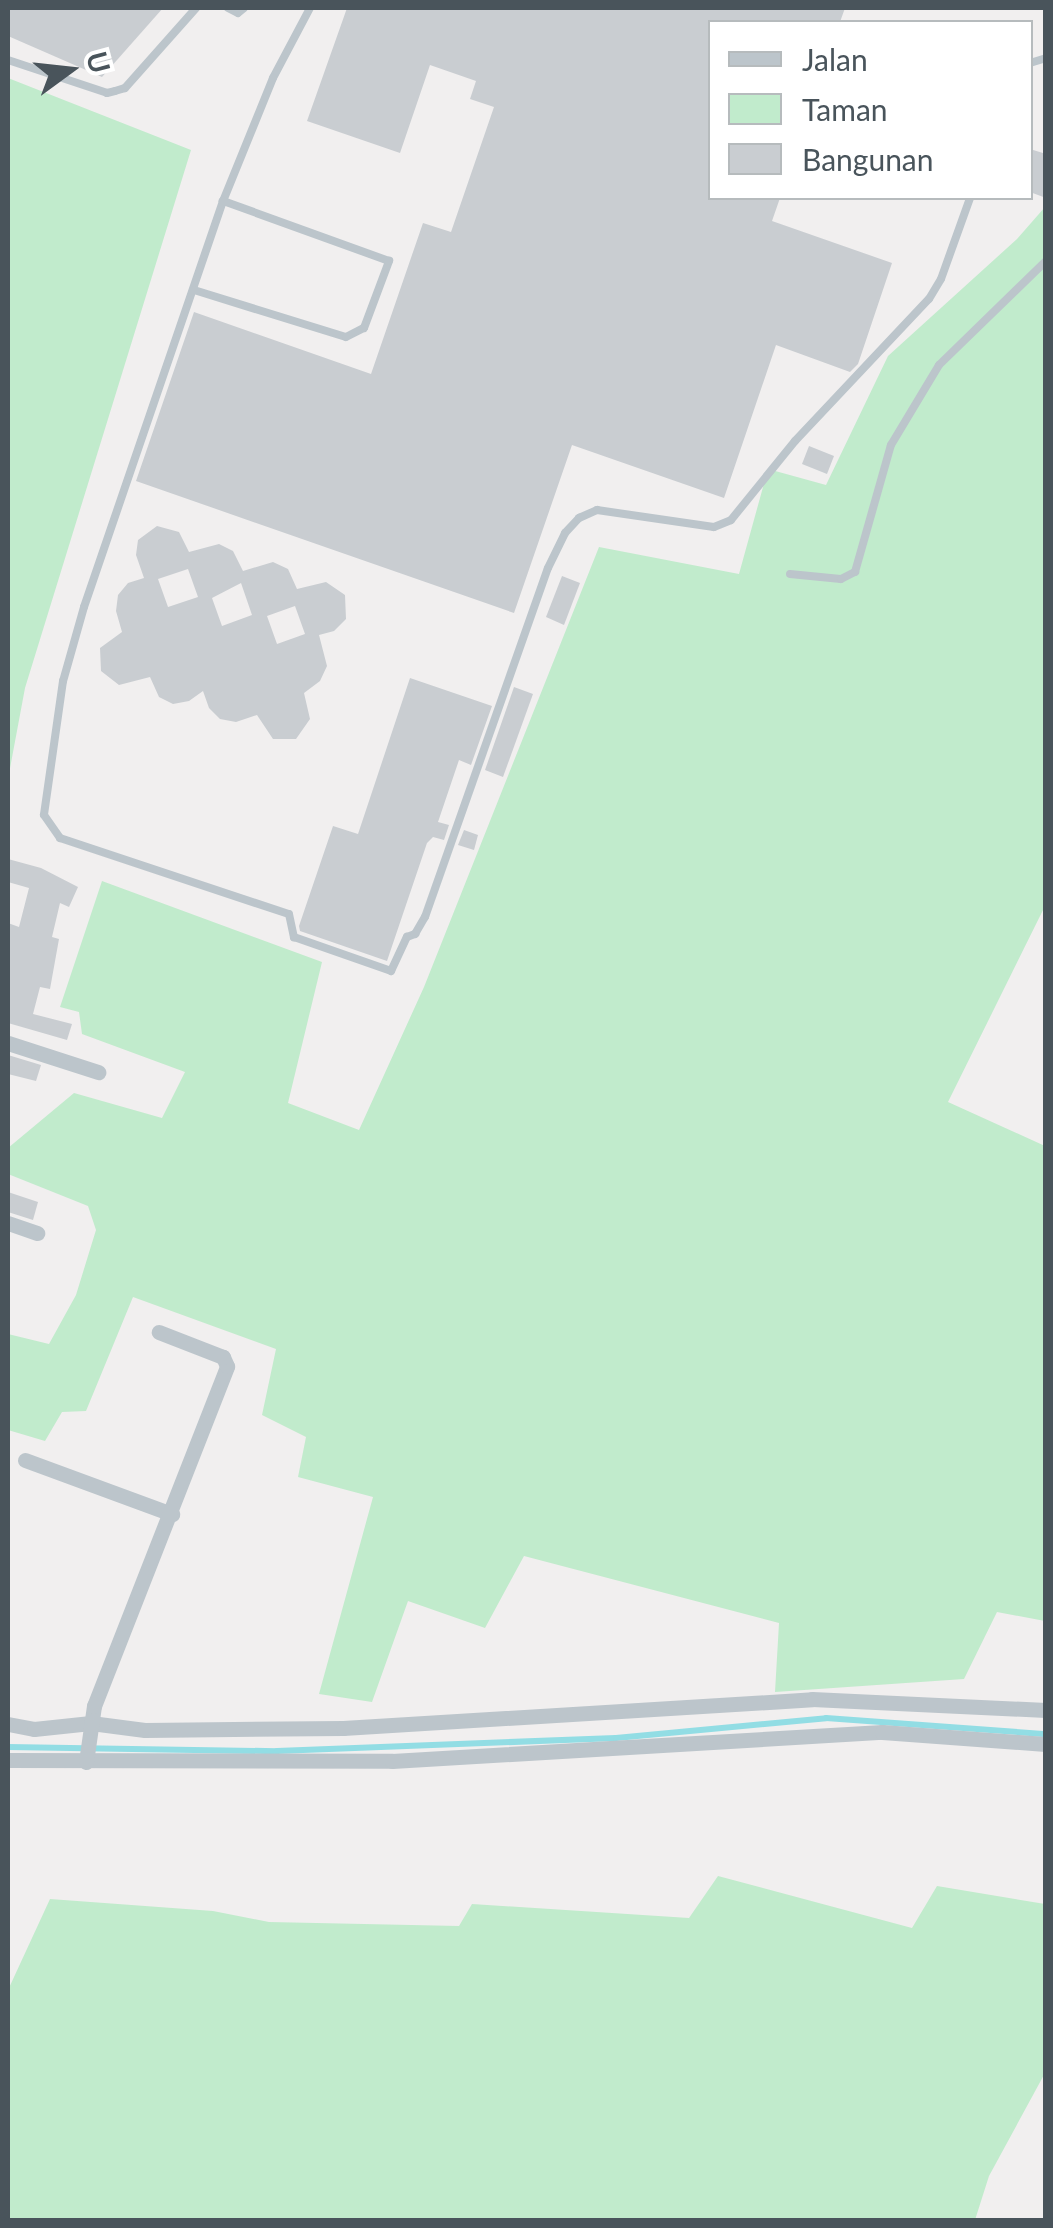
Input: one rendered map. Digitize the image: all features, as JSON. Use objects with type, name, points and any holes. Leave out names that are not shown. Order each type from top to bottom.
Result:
[{"type":"street","points":[[8,1042],[98,1072]]},
{"type":"street","points":[[8,1223],[37,1233]]},
{"type":"street","points":[[87,1757],[90,1726],[126,1622],[228,1366],[223,1357],[159,1332]]},
{"type":"street","points":[[26,1460],[172,1514]]},
{"type":"street","points":[[8,1724],[34,1729],[90,1726],[202,1732],[412,1725],[812,1699],[1046,1710]]},
{"type":"street","points":[[888,1729],[892,1703]]},
{"type":"street","points":[[8,1760],[87,1757],[392,1761],[888,1729],[1046,1744]]},
{"type":"street","points":[[200,1758],[202,1732]]},
{"type":"lane","points":[[8,60],[107,92],[115,91],[125,88],[196,8]]},
{"type":"lane","points":[[228,8],[238,13],[244,8]]},
{"type":"lane","points":[[310,8],[273,78],[223,201],[78,626],[63,680],[44,815],[60,838],[288,914],[294,937],[391,971],[408,937],[415,934],[425,917],[548,568],[565,532],[580,518],[597,510],[714,528],[732,520],[795,441],[929,299],[942,279],[969,200]]},
{"type":"lane","points":[[194,290],[346,337],[364,328],[389,261],[223,201]]},
{"type":"lane","points":[[790,574],[842,579],[856,572],[891,445],[939,365],[1046,261]]},
{"type":"green space","points":[[8,78],[191,150],[25,688],[8,779]]},
{"type":"green space","points":[[1045,207],[1045,906],[948,1102],[1045,1146],[1045,1621],[997,1612],[964,1679],[775,1692],[779,1623],[524,1556],[485,1628],[408,1601],[372,1702],[319,1694],[373,1497],[298,1477],[306,1437],[262,1415],[276,1349],[133,1297],[86,1411],[62,1412],[45,1441],[8,1430],[8,1334],[49,1344],[76,1295],[96,1230],[88,1206],[8,1174],[8,1148],[74,1093],[162,1118],[185,1072],[82,1034],[79,1012],[60,1007],[102,881],[322,962],[288,1103],[359,1130],[424,987],[599,547],[739,574],[768,469],[826,485],[888,356],[1017,239]]},
{"type":"green space","points":[[718,1876],[912,1928],[937,1886],[1045,1904],[1045,2073],[989,2176],[975,2220],[8,2220],[8,1990],[50,1899],[213,1911],[269,1922],[459,1926],[472,1904],[689,1918]]},
{"type":"building","points":[[8,8],[163,8],[102,77],[8,36]]},
{"type":"building","points":[[347,8],[845,8],[841,20],[708,20],[708,200],[779,200],[772,221],[892,263],[858,364],[850,372],[776,345],[724,498],[572,445],[514,613],[136,481],[194,312],[371,374],[423,223],[451,232],[494,107],[470,99],[476,81],[430,65],[400,153],[307,121]]},
{"type":"building","points":[[1033,150],[1046,154],[1046,198],[1033,193]]},
{"type":"building","points":[[809,446],[834,456],[827,474],[802,464]]},
{"type":"building","points":[[157,526],[179,532],[189,552],[219,544],[233,551],[243,571],[273,562],[288,569],[297,589],[326,582],[345,595],[346,619],[334,631],[319,635],[327,666],[320,681],[304,693],[310,719],[296,739],[273,739],[257,715],[236,722],[220,719],[209,708],[203,691],[189,701],[173,704],[159,697],[150,677],[119,685],[101,671],[100,648],[122,632],[116,611],[118,595],[128,583],[144,578],[136,555],[138,540]],"holes":[[[188,569],[198,597],[168,607],[158,579]],[[241,583],[252,615],[222,626],[212,598]],[[295,606],[305,634],[277,644],[267,616]]]},
{"type":"building","points":[[562,576],[580,583],[564,625],[546,617]]},
{"type":"building","points":[[410,678],[492,706],[471,765],[459,760],[438,822],[449,825],[444,840],[433,837],[427,843],[387,961],[300,931],[299,926],[333,826],[358,834]]},
{"type":"building","points":[[514,687],[533,694],[503,777],[485,770]]},
{"type":"building","points":[[464,830],[478,835],[474,850],[458,845]]},
{"type":"building","points":[[8,859],[41,868],[78,887],[69,907],[60,903],[52,937],[59,939],[50,989],[40,987],[33,1014],[72,1024],[67,1040],[8,1023],[8,923],[19,927],[29,888],[8,882]]},
{"type":"building","points":[[8,1055],[41,1065],[36,1081],[8,1074]]},
{"type":"building","points":[[8,1192],[38,1202],[33,1220],[8,1212]]},
{"type":"waterway","points":[[8,1747],[277,1751],[616,1738],[826,1718],[1046,1734]]}]
